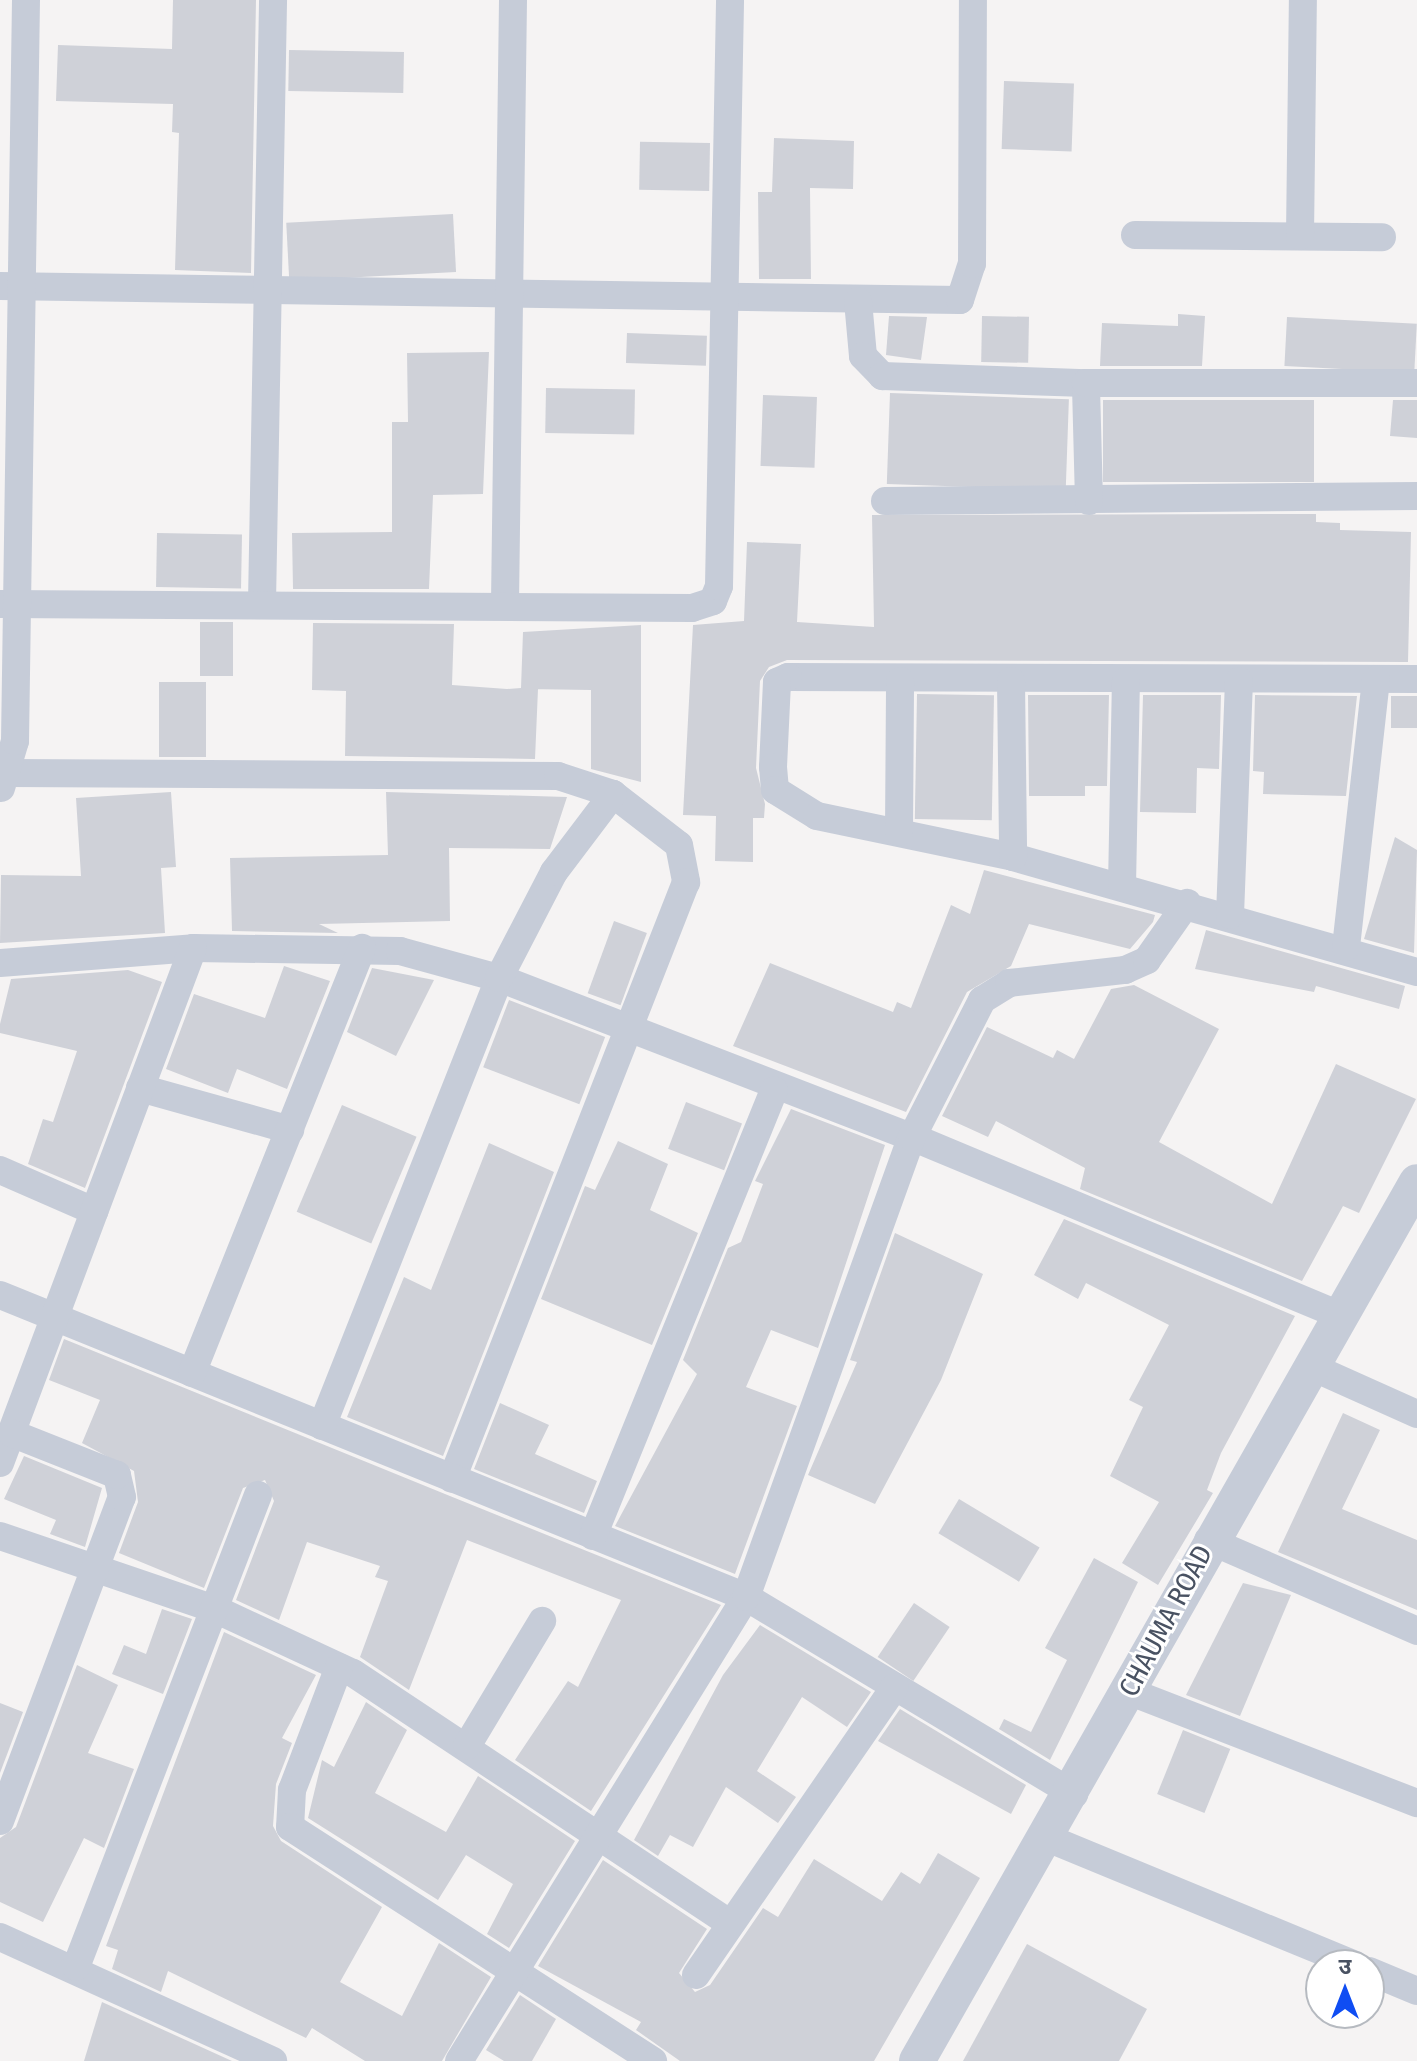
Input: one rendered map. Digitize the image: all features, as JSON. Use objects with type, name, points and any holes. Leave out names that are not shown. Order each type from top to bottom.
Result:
[{"type":"street","points":[[26,0],[9,286],[4,781],[558,776],[613,794],[679,845],[686,866],[632,1032],[452,1479]]},
{"type":"street","points":[[262,603],[273,0]]},
{"type":"street","points":[[505,603],[513,0]]},
{"type":"street","points":[[7,604],[505,603],[692,608],[713,601],[719,586],[730,0]]},
{"type":"street","points":[[9,286],[722,299],[960,300],[970,284],[973,0]]},
{"type":"street","points":[[1300,236],[1303,0]]},
{"type":"street","points":[[1135,235],[1382,237]]},
{"type":"street","points":[[858,301],[863,356],[882,376],[1086,383],[1417,383]]},
{"type":"street","points":[[1086,383],[1089,501]]},
{"type":"street","points":[[885,501],[1417,496]]},
{"type":"street","points":[[1417,679],[777,682],[773,767],[775,790],[787,803],[1013,857],[1187,903],[1346,947],[1417,972]]},
{"type":"street","points":[[1346,947],[1376,680]]},
{"type":"street","points":[[899,832],[900,681]]},
{"type":"street","points":[[1011,681],[1013,857]]},
{"type":"street","points":[[1122,886],[1126,681]]},
{"type":"street","points":[[1230,915],[1239,681]]},
{"type":"street","points":[[322,1426],[499,978],[554,872],[613,794]]},
{"type":"street","points":[[459,2061],[598,1830],[746,1597],[912,1137],[982,1000],[1009,983],[1125,970],[1147,960],[1187,903]]},
{"type":"street","points":[[0,963],[193,948],[362,948],[400,951],[499,978],[774,1090],[912,1137],[1342,1316]]},
{"type":"street","points":[[0,1463],[193,948]]},
{"type":"street","points":[[192,1373],[362,948]]},
{"type":"street","points":[[140,1088],[290,1130]]},
{"type":"street","points":[[593,1536],[774,1090]]},
{"type":"street","points":[[0,1170],[94,1211]]},
{"type":"street","name":"CHAUMA ROAD","points":[[917,2061],[1045,1837],[1074,1794],[1208,1540],[1342,1316],[1417,1182]]},
{"type":"street","points":[[0,1295],[746,1597],[1074,1794]]},
{"type":"street","points":[[1312,1367],[1417,1414]]},
{"type":"street","points":[[0,1821],[122,1497],[117,1475],[11,1433]]},
{"type":"street","points":[[76,1967],[217,1610],[258,1495]]},
{"type":"street","points":[[0,1536],[217,1610],[339,1667],[598,1830],[729,1923]]},
{"type":"street","points":[[1208,1540],[1417,1631]]},
{"type":"street","points":[[467,1746],[542,1621]]},
{"type":"street","points":[[339,1667],[292,1790],[290,1827],[641,2058]]},
{"type":"street","points":[[696,1975],[729,1923],[895,1687]]},
{"type":"street","points":[[1128,1691],[1417,1803]]},
{"type":"street","points":[[1045,1837],[1316,1949]]},
{"type":"street","points":[[0,1937],[76,1967],[235,2052],[273,2061]]},
{"type":"street","points":[[1385,1978],[1417,1991]]},
{"type":"building","points":[[173,0],[256,0],[251,273],[175,270],[179,133],[172,132],[173,104],[56,101],[58,45],[172,49]]},
{"type":"building","points":[[289,50],[404,52],[403,93],[288,91]]},
{"type":"building","points":[[1004,81],[1074,83],[1072,151],[1002,149]]},
{"type":"building","points":[[774,138],[854,141],[853,189],[810,188],[811,279],[759,279],[758,192],[772,192]]},
{"type":"building","points":[[640,142],[710,143],[709,191],[639,190]]},
{"type":"building","points":[[453,214],[456,272],[289,281],[286,223]]},
{"type":"building","points":[[1178,314],[1205,316],[1202,366],[1100,366],[1102,323],[1178,326]]},
{"type":"building","points":[[889,316],[927,317],[921,360],[886,355]]},
{"type":"building","points":[[982,316],[1029,317],[1028,363],[981,362]]},
{"type":"building","points":[[1287,317],[1417,324],[1414,373],[1284,366]]},
{"type":"building","points":[[627,333],[707,336],[706,366],[626,363]]},
{"type":"building","points":[[489,352],[483,494],[433,495],[429,589],[293,589],[292,533],[392,532],[392,422],[408,422],[407,353]]},
{"type":"building","points":[[546,388],[635,390],[634,435],[545,433]]},
{"type":"building","points":[[890,393],[1069,399],[1066,490],[887,484]]},
{"type":"building","points":[[763,395],[817,397],[814,468],[761,466]]},
{"type":"building","points":[[1103,400],[1314,400],[1314,482],[1103,482]]},
{"type":"building","points":[[1393,400],[1417,400],[1417,438],[1390,436]]},
{"type":"building","points":[[1316,514],[1316,522],[1340,523],[1340,530],[1411,532],[1408,662],[787,660],[769,667],[760,681],[756,768],[765,804],[764,818],[753,818],[753,862],[715,861],[716,816],[683,815],[693,625],[744,621],[747,542],[801,544],[797,622],[874,627],[872,515]]},
{"type":"building","points":[[157,533],[242,534],[241,588],[156,587]]},
{"type":"building","points":[[200,622],[233,622],[233,676],[200,676]]},
{"type":"building","points":[[313,623],[454,624],[452,685],[507,689],[521,688],[523,632],[641,625],[641,782],[591,769],[591,690],[538,689],[535,759],[345,756],[346,691],[312,690]]},
{"type":"building","points":[[159,682],[206,682],[206,757],[159,757]]},
{"type":"building","points":[[917,694],[994,695],[992,820],[915,819]]},
{"type":"building","points":[[1028,695],[1109,695],[1107,786],[1085,786],[1085,796],[1029,796]]},
{"type":"building","points":[[1143,695],[1221,695],[1219,769],[1197,768],[1196,813],[1140,812]]},
{"type":"building","points":[[1255,695],[1357,696],[1346,796],[1263,794],[1264,772],[1253,771]]},
{"type":"building","points":[[1391,696],[1417,696],[1417,728],[1391,728]]},
{"type":"building","points":[[171,792],[176,867],[161,868],[165,933],[0,943],[1,875],[81,876],[76,798]]},
{"type":"building","points":[[386,792],[567,797],[550,849],[449,848],[450,921],[319,924],[338,933],[232,931],[230,858],[388,855]]},
{"type":"building","points":[[1395,837],[1417,850],[1414,953],[1364,939]]},
{"type":"building","points":[[984,870],[1155,915],[1153,922],[1130,949],[1029,924],[1011,966],[967,992],[906,1112],[733,1046],[770,963],[893,1012],[897,1002],[911,1008],[951,905],[970,914]]},
{"type":"building","points":[[614,921],[647,933],[621,1005],[588,993]]},
{"type":"building","points":[[1206,930],[1405,986],[1399,1009],[1316,986],[1314,992],[1195,969]]},
{"type":"building","points":[[284,966],[330,981],[287,1089],[237,1069],[228,1093],[166,1069],[194,994],[265,1018]]},
{"type":"building","points":[[372,968],[434,980],[396,1056],[347,1032]]},
{"type":"building","points":[[128,970],[162,982],[85,1188],[28,1164],[43,1119],[53,1122],[77,1051],[0,1033],[0,1024],[11,979]]},
{"type":"building","points":[[1134,985],[1219,1029],[1159,1142],[1272,1204],[1336,1064],[1416,1099],[1359,1213],[1343,1206],[1302,1281],[1080,1189],[1085,1168],[996,1121],[988,1137],[942,1116],[987,1027],[1053,1058],[1057,1050],[1074,1059],[1111,989]]},
{"type":"building","points":[[509,1000],[605,1037],[579,1104],[483,1067]]},
{"type":"building","points":[[686,1102],[742,1124],[724,1170],[668,1149]]},
{"type":"building","points":[[342,1105],[417,1137],[371,1243],[297,1212]]},
{"type":"building","points":[[791,1109],[885,1145],[818,1348],[771,1330],[746,1387],[797,1406],[735,1574],[615,1526],[697,1374],[683,1360],[728,1248],[741,1242],[763,1184],[755,1181]]},
{"type":"building","points":[[618,1141],[668,1164],[650,1210],[698,1233],[652,1345],[541,1299],[585,1186],[595,1190]]},
{"type":"building","points":[[489,1143],[554,1172],[443,1456],[347,1417],[404,1277],[431,1290]]},
{"type":"building","points":[[1064,1219],[1295,1316],[1221,1453],[1207,1490],[1213,1493],[1158,1585],[1122,1563],[1159,1502],[1110,1476],[1143,1407],[1129,1400],[1169,1325],[1086,1283],[1078,1299],[1034,1275]]},
{"type":"building","points":[[895,1233],[983,1274],[941,1380],[875,1504],[808,1475],[857,1362],[850,1360]]},
{"type":"building","points":[[64,1339],[721,1605],[591,1811],[515,1760],[568,1681],[578,1687],[621,1600],[467,1540],[409,1690],[360,1657],[388,1581],[375,1577],[380,1566],[307,1542],[279,1620],[236,1600],[274,1501],[265,1480],[243,1488],[204,1588],[119,1553],[138,1502],[134,1471],[82,1443],[100,1400],[49,1380]]},
{"type":"building","points":[[500,1403],[549,1425],[535,1454],[597,1481],[584,1513],[474,1469]]},
{"type":"building","points":[[1343,1413],[1380,1430],[1342,1509],[1417,1540],[1417,1610],[1278,1552]]},
{"type":"building","points":[[24,1456],[102,1488],[85,1547],[50,1534],[56,1520],[4,1499]]},
{"type":"building","points":[[959,1499],[1040,1547],[1019,1582],[938,1533]]},
{"type":"building","points":[[1094,1558],[1138,1582],[1050,1760],[999,1729],[1004,1719],[1031,1732],[1067,1660],[1045,1648]]},
{"type":"building","points":[[1243,1583],[1291,1595],[1240,1716],[1186,1695]]},
{"type":"building","points":[[914,1603],[950,1627],[913,1681],[878,1657]]},
{"type":"building","points":[[162,1609],[192,1619],[163,1694],[112,1674],[124,1645],[146,1654]]},
{"type":"building","points":[[760,1625],[871,1692],[847,1727],[802,1697],[757,1771],[796,1797],[778,1823],[726,1787],[693,1847],[670,1835],[658,1856],[634,1840],[723,1675]]},
{"type":"building","points":[[224,1632],[316,1675],[282,1738],[292,1743],[276,1784],[273,1826],[281,1841],[382,1907],[340,1982],[402,2016],[439,1943],[491,1977],[442,2061],[365,2061],[312,2028],[306,2038],[168,1971],[161,1992],[112,1969],[118,1950],[106,1946]]},
{"type":"building","points":[[77,1665],[118,1685],[88,1753],[134,1769],[104,1848],[84,1838],[43,1922],[0,1902],[0,1838],[16,1827]]},
{"type":"building","points":[[366,1702],[407,1730],[375,1793],[446,1832],[478,1776],[575,1841],[509,1948],[487,1934],[513,1884],[466,1855],[438,1900],[308,1818],[322,1760],[334,1767]]},
{"type":"building","points":[[0,1703],[23,1712],[0,1773]]},
{"type":"building","points":[[900,1709],[1026,1785],[1011,1814],[878,1741]]},
{"type":"building","points":[[1183,1730],[1230,1749],[1204,1813],[1157,1794]]},
{"type":"building","points":[[938,1853],[980,1878],[874,2061],[680,2061],[636,2030],[641,2022],[538,1966],[603,1860],[707,1929],[679,1973],[695,1992],[710,1985],[763,1908],[778,1917],[814,1859],[882,1901],[901,1872],[920,1884]]},
{"type":"building","points":[[1027,1944],[1147,2009],[1119,2061],[963,2061]]},
{"type":"building","points":[[520,1995],[556,2019],[532,2061],[504,2061],[486,2050]]},
{"type":"building","points":[[102,2002],[232,2061],[84,2061]]}]
